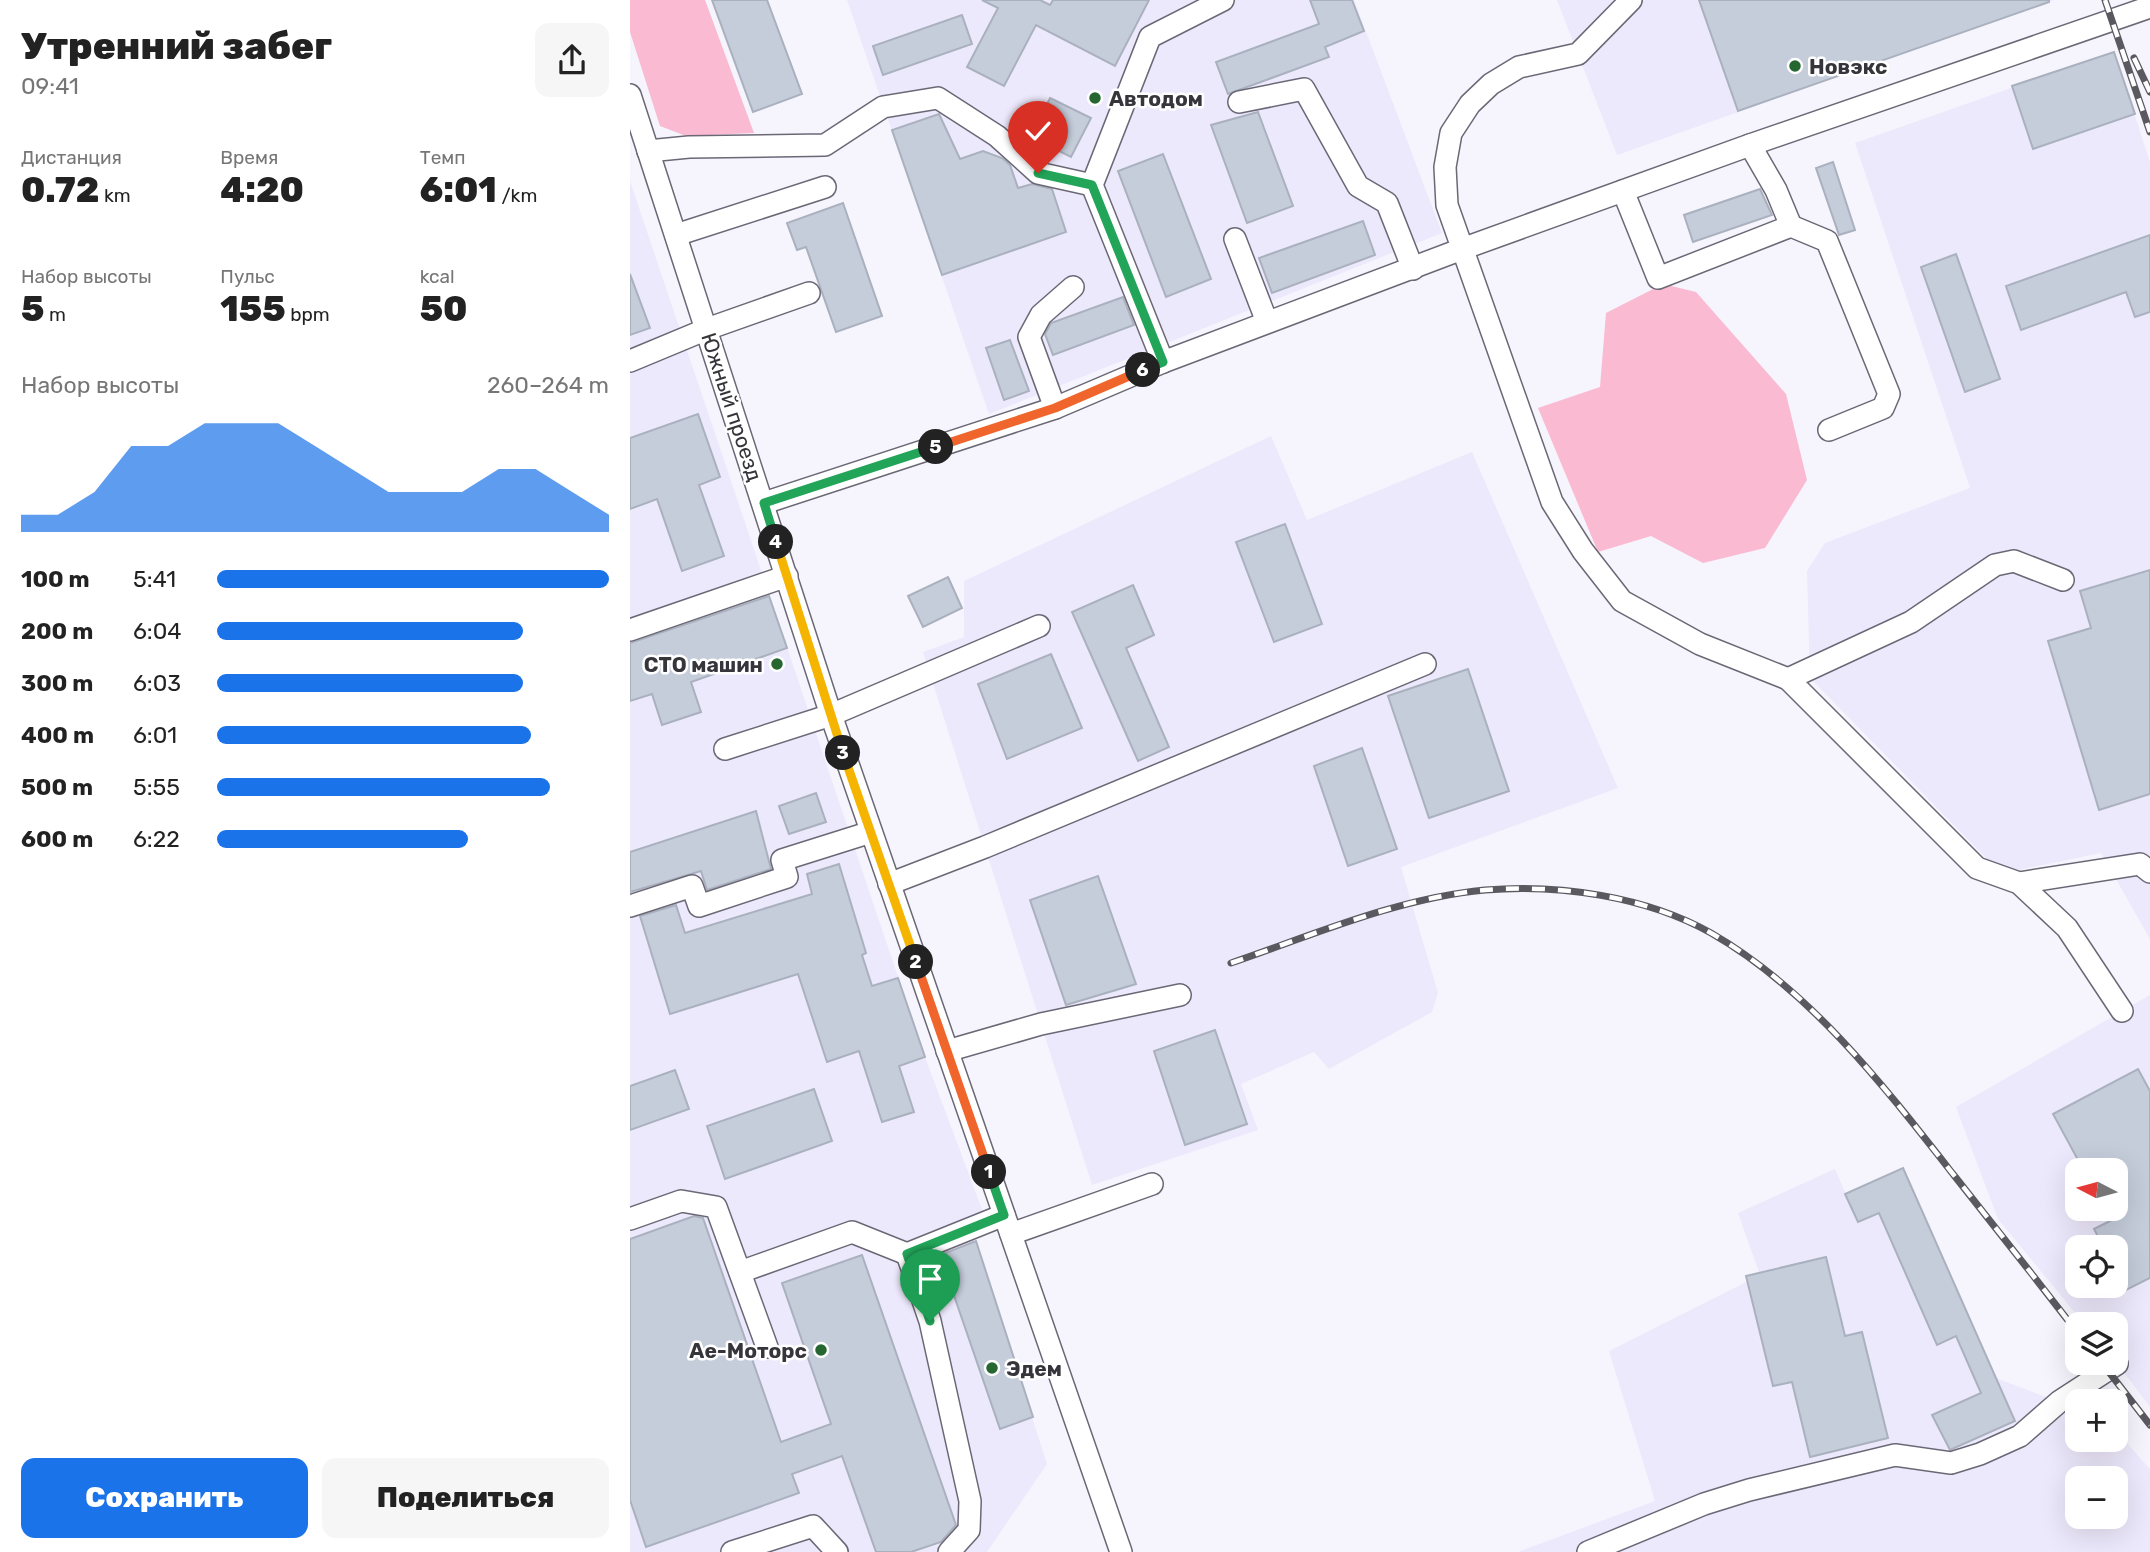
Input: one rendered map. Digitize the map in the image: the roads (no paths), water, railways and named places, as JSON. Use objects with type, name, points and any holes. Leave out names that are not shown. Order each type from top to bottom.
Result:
[{"type":"street","points":[[1163,362],[1092,185],[1150,37],[1223,0]]},
{"type":"street","points":[[1631,0],[1578,54],[1519,67],[1491,84],[1470,103],[1451,133],[1444,167],[1447,205],[1552,502],[1583,551],[1622,601],[1700,644],[1788,680],[1977,868],[2019,883],[2067,928],[2122,1011]]},
{"type":"street","points":[[764,503],[1055,408],[1163,362],[1462,249],[2139,7]]},
{"type":"street","points":[[1239,102],[1304,89],[1358,186],[1387,202],[1413,269]]},
{"type":"street","name":"Южный проезд","points":[[630,95],[831,715],[1121,1552]]},
{"type":"street","points":[[648,151],[688,147],[825,145],[883,107],[938,98],[996,136],[1038,173],[1092,185]]},
{"type":"street","points":[[1750,145],[1776,190],[1791,226]]},
{"type":"street","points":[[676,235],[825,187]]},
{"type":"street","points":[[1623,191],[1658,278],[1791,226],[1827,241],[1889,394],[1883,408],[1829,430]]},
{"type":"street","points":[[1236,239],[1267,322]]},
{"type":"street","points":[[1055,408],[1029,337],[1041,314],[1073,287]]},
{"type":"street","points":[[630,361],[707,329],[809,293]]},
{"type":"street","points":[[1788,680],[1911,622],[1995,565],[2014,561],[2063,580]]},
{"type":"street","points":[[630,630],[787,576]]},
{"type":"street","points":[[725,749],[831,715],[1039,626]]},
{"type":"street","points":[[889,884],[985,847],[1424,664]]},
{"type":"street","points":[[630,906],[692,886],[699,906],[787,877],[782,860],[871,832]]},
{"type":"street","points":[[2019,883],[2140,864],[2150,872]]},
{"type":"street","points":[[947,1051],[1041,1024],[1180,995]]},
{"type":"street","points":[[740,1272],[852,1232],[907,1254],[1152,1184]]},
{"type":"street","points":[[630,1219],[681,1201],[716,1207],[767,1347]]},
{"type":"street","points":[[907,1254],[930,1321],[970,1501],[969,1530],[949,1552]]},
{"type":"street","points":[[1588,1552],[1704,1504],[1749,1490],[1895,1455],[1951,1463],[1980,1454],[2020,1436],[2060,1401],[2100,1375]]},
{"type":"street","points":[[732,1552],[813,1526],[837,1552]]},
{"type":"railway","points":[[2105,0],[2150,132]]},
{"type":"railway","points":[[2134,58],[2150,92]]},
{"type":"railway","points":[[1231,963],[1388,909],[1452,894],[1485,890],[1542,889],[1601,895],[1685,920],[1747,956],[1780,982],[1843,1042],[1900,1107],[2065,1317]]},
{"type":"railway","points":[[2111,1375],[2150,1425]]},
{"type":"place","name":"Новэкс","points":[[1795,66]]},
{"type":"place","name":"Автодом","points":[[1095,98]]},
{"type":"place","name":"СТО машин","points":[[777,664]]},
{"type":"place","name":"Ае-Моторс","points":[[821,1350]]},
{"type":"place","name":"Эдем","points":[[992,1368]]}]
